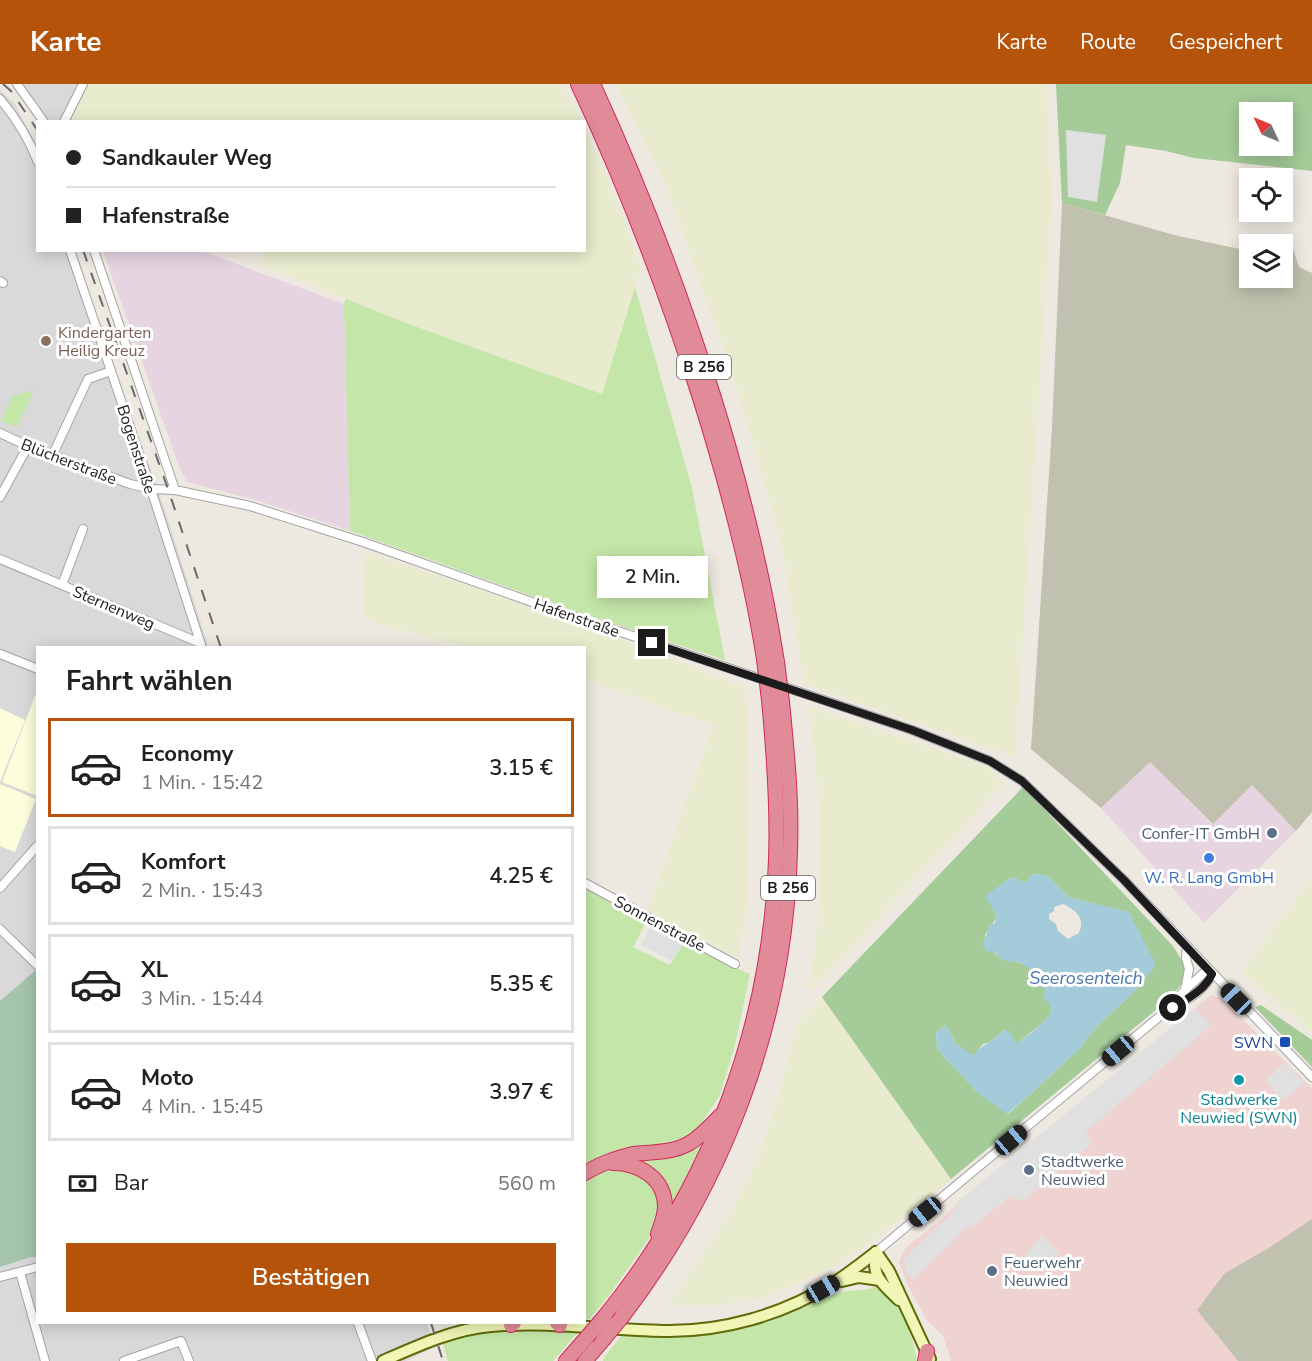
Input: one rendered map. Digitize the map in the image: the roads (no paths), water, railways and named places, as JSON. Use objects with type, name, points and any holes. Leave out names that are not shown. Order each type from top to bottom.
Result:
[{"type":"highway","name":"B 256","points":[[578,84],[631,204],[690,366],[717,450],[770,661]]},
{"type":"highway","name":"B 256","points":[[585,1361],[622,1317],[664,1259],[684,1226],[708,1182],[749,1082],[768,1018],[783,933],[789,878],[790,798],[788,754],[770,661],[765,589],[728,444],[667,259],[593,84]]},
{"type":"highway","name":"B 256","points":[[566,1361],[605,1316],[652,1252],[686,1197],[707,1153],[742,1060],[752,1027],[771,922],[776,858],[776,701]]},
{"type":"highway","points":[[586,1172],[630,1155],[683,1147],[702,1134],[724,1111]]},
{"type":"highway","points":[[608,1163],[635,1166],[651,1175],[660,1187],[664,1214],[652,1252]]},
{"type":"highway","points":[[597,1361],[603,1340]]},
{"type":"street","points":[[17,84],[43,120]]},
{"type":"street","points":[[65,120],[83,84]]},
{"type":"street","points":[[0,99],[19,124],[36,157]]},
{"type":"street","name":"Bogenstraße","points":[[71,252],[151,489],[201,646]]},
{"type":"street","points":[[95,252],[175,490]]},
{"type":"street","points":[[53,454],[87,379],[111,371]]},
{"type":"street","name":"Blücherstraße","points":[[0,433],[28,446],[130,484],[151,489],[175,490]]},
{"type":"street","points":[[0,497],[28,446]]},
{"type":"street","name":"Hafenstraße","points":[[175,490],[250,506],[363,542],[546,607],[912,730],[990,761],[1022,781],[1124,880],[1312,1077]]},
{"type":"street","name":"Sternenweg","points":[[62,585],[83,530]]},
{"type":"street","name":"Sternenweg","points":[[0,559],[201,646]]},
{"type":"street","points":[[0,654],[36,668]]},
{"type":"street","points":[[0,888],[36,847]]},
{"type":"street","name":"Sonnenstraße","points":[[586,884],[735,964]]},
{"type":"street","points":[[0,929],[36,964]]},
{"type":"street","points":[[1185,990],[1189,969],[1186,958],[1187,947]]},
{"type":"street","points":[[383,1361],[444,1337],[479,1328],[512,1324],[559,1324],[665,1331],[712,1328],[735,1324],[807,1298],[834,1283],[876,1252],[1159,1017],[1185,990],[1210,972]]},
{"type":"street","points":[[1159,1017],[1202,990],[1208,983],[1210,972]]},
{"type":"street","points":[[876,1252],[875,1272],[904,1304]]},
{"type":"street","points":[[876,1252],[889,1271],[928,1358]]},
{"type":"street","points":[[0,1276],[36,1268]]},
{"type":"street","points":[[20,1272],[45,1361]]},
{"type":"street","points":[[834,1283],[859,1277],[880,1280]]},
{"type":"street","points":[[358,1324],[372,1361]]},
{"type":"street","points":[[124,1361],[181,1341],[189,1361]]},
{"type":"water","name":"Seerosenteich","points":[[1033,874],[1047,876],[1068,897],[1129,912],[1156,965],[1131,995],[1097,1026],[1078,1050],[1007,1114],[977,1092],[937,1049],[936,1033],[946,1025],[956,1044],[973,1055],[1007,1029],[1017,1043],[1038,1027],[1051,1012],[1043,995],[1046,993],[1045,989],[1040,987],[1036,974],[1017,961],[1007,961],[993,951],[987,952],[982,944],[990,924],[994,924],[997,917],[985,896],[1012,877],[1026,883]],"holes":[[[1063,904],[1078,915],[1081,923],[1079,933],[1068,939],[1049,919],[1049,914],[1054,911],[1054,907]]]},
{"type":"railway","points":[[3,84],[11,91],[36,128]]},
{"type":"railway","points":[[84,252],[168,489],[220,646]]},
{"type":"railway","points":[[431,1324],[443,1361]]},
{"type":"place","name":"Kindergarten Heilig Kreuz","points":[[46,341]]},
{"type":"place","name":"Confer-IT GmbH","points":[[1272,833]]},
{"type":"place","name":"W. R. Lang GmbH","points":[[1209,858]]},
{"type":"place","name":"SWN","points":[[1285,1042]]},
{"type":"place","name":"Stadwerke Neuwied (SWN)","points":[[1239,1080]]},
{"type":"place","name":"Stadtwerke Neuwied","points":[[1029,1170]]},
{"type":"place","name":"Feuerwehr Neuwied","points":[[992,1271]]}]
